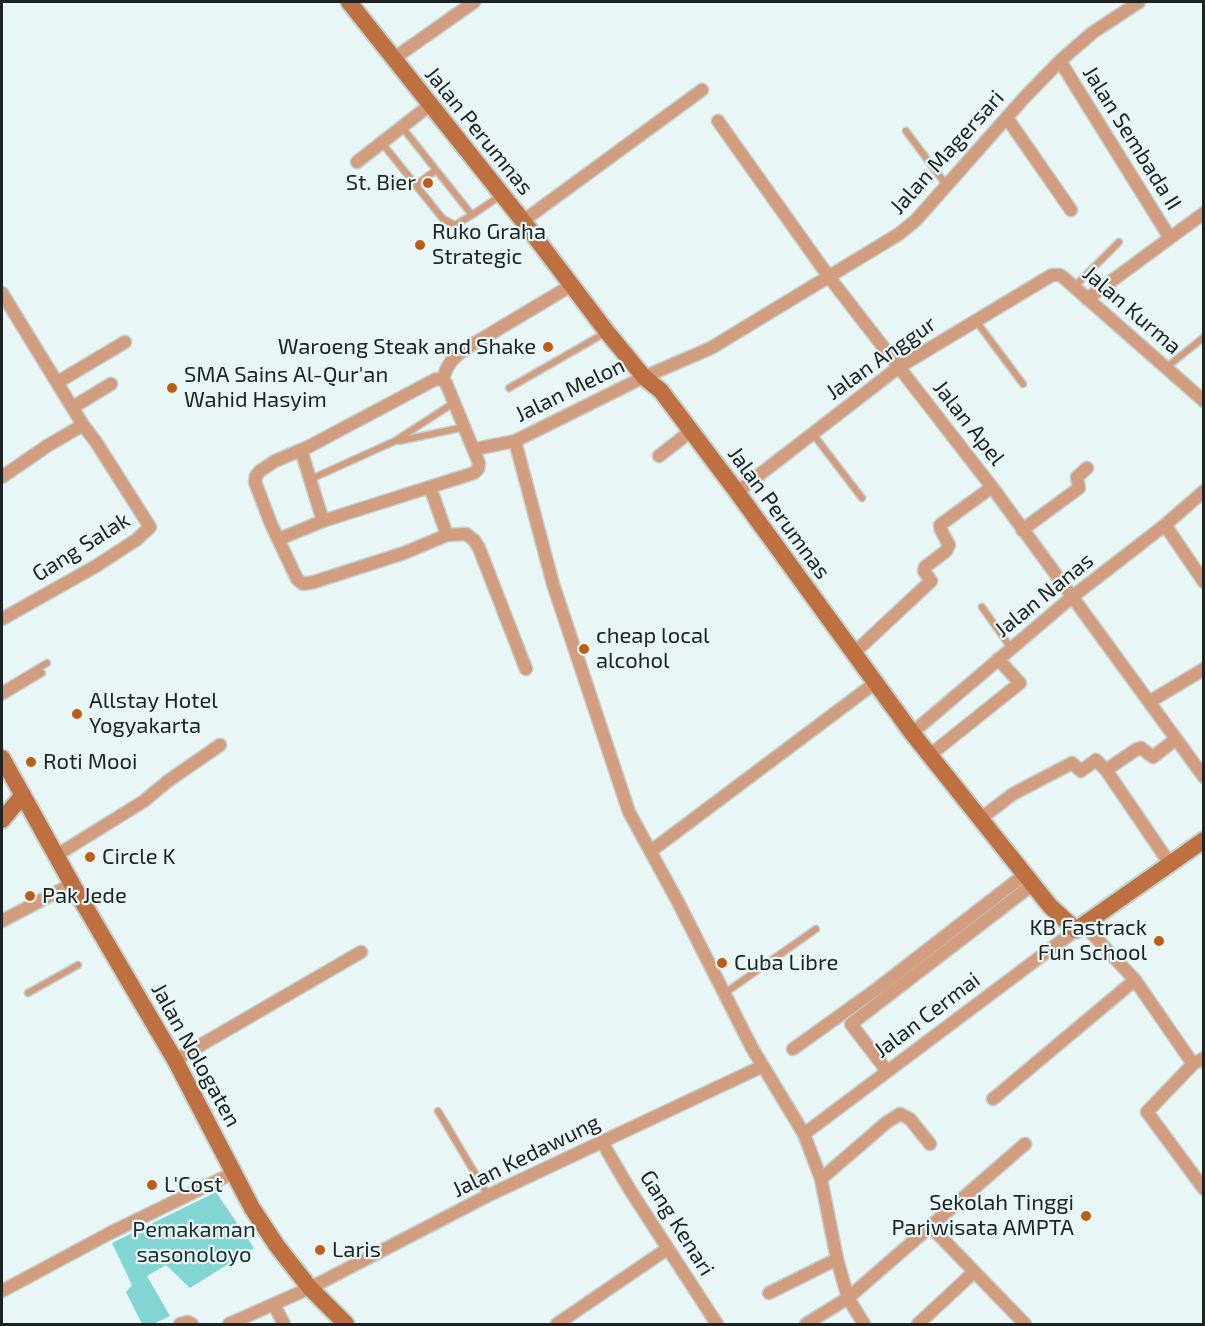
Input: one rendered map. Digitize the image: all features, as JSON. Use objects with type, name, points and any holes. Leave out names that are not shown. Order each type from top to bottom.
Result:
[{"type":"street","name":"Jalan Perumnas","points":[[349,2],[523,221],[607,332],[644,377],[661,391],[912,733],[1028,880],[1050,906],[1080,927]]},
{"type":"street","points":[[393,59],[474,2]]},
{"type":"street","name":"Jalan Magersari","points":[[644,377],[711,348],[899,234],[916,220],[1060,61],[1092,33],[1139,2]]},
{"type":"street","name":"Jalan Sembada II","points":[[1060,61],[1170,238]]},
{"type":"street","points":[[523,221],[702,90]]},
{"type":"street","points":[[357,162],[430,105]]},
{"type":"street","points":[[1007,118],[1071,210]]},
{"type":"street","name":"Jalan Apel","points":[[718,121],[829,277],[992,487],[1203,777]]},
{"type":"street","points":[[1087,299],[1203,213]]},
{"type":"street","name":"Jalan Anggur","points":[[737,492],[898,367],[1041,281],[1052,275],[1059,275]]},
{"type":"street","name":"Jalan Kurma","points":[[1059,275],[1203,401]]},
{"type":"street","points":[[443,380],[445,368],[465,349],[572,285]]},
{"type":"street","points":[[2,293],[83,425],[2,477]]},
{"type":"street","points":[[58,382],[125,342]]},
{"type":"street","name":"Jalan Melon","points":[[474,449],[515,441],[644,377]]},
{"type":"street","points":[[279,539],[323,521],[474,473],[479,463],[455,402],[443,380],[436,379],[301,450],[275,461],[260,471],[255,478],[279,539],[297,579],[305,584],[404,552],[447,535],[466,534],[479,548],[526,669]]},
{"type":"street","points":[[73,407],[111,384]]},
{"type":"street","name":"Gang Salak","points":[[2,619],[96,566],[136,540],[150,527],[83,425]]},
{"type":"street","points":[[659,456],[691,431]]},
{"type":"street","points":[[515,441],[553,584],[629,812],[763,1066],[804,1134],[821,1179],[837,1260],[848,1298],[864,1324]]},
{"type":"street","points":[[301,450],[323,521]]},
{"type":"street","points":[[1023,530],[1079,488],[1077,477],[1087,468]]},
{"type":"street","points":[[430,487],[447,535]]},
{"type":"street","points":[[854,652],[931,581],[924,571],[925,567],[946,551],[949,545],[940,525],[992,487]]},
{"type":"street","name":"Jalan Nanas","points":[[912,733],[1072,597],[1165,525],[1203,491]]},
{"type":"street","points":[[1165,525],[1203,582]]},
{"type":"street","points":[[930,755],[1020,683],[998,659]]},
{"type":"street","points":[[1149,702],[1203,669]]},
{"type":"street","points":[[651,851],[875,683]]},
{"type":"street","points":[[1106,770],[1137,749],[1141,748],[1152,757],[1176,739]]},
{"type":"street","points":[[57,855],[144,801],[168,781],[220,745]]},
{"type":"street","name":"Jalan Nologaten","points":[[2,758],[57,855],[105,950],[175,1060],[252,1208],[277,1246],[310,1288],[346,1324]]},
{"type":"street","points":[[980,819],[1012,794],[1072,763],[1081,771],[1096,760],[1106,770],[1170,864]]},
{"type":"street","points":[[2,820],[23,795]]},
{"type":"street","points":[[1203,840],[1080,927],[1135,980],[1198,1061],[1147,1112],[1203,1189]]},
{"type":"street","points":[[794,1049],[1028,880]]},
{"type":"street","points":[[887,1071],[851,1024],[1028,880]]},
{"type":"street","points":[[2,921],[72,884]]},
{"type":"street","name":"Jalan Cermai","points":[[804,1134],[1080,927]]},
{"type":"street","points":[[175,1060],[361,952]]},
{"type":"street","points":[[993,1100],[1135,980]]},
{"type":"street","name":"Jalan Kedawung","points":[[229,1324],[310,1288],[489,1196],[763,1066]]},
{"type":"street","points":[[821,1179],[879,1128],[900,1114],[910,1119],[930,1144]]},
{"type":"street","name":"Gang Kenari","points":[[602,1142],[667,1249],[717,1324]]},
{"type":"street","points":[[806,1324],[848,1298],[1024,1144]]},
{"type":"street","points":[[2,1291],[110,1233],[235,1172]]},
{"type":"street","points":[[931,1227],[1024,1324]]},
{"type":"street","points":[[557,1324],[667,1249]]},
{"type":"street","points":[[770,1293],[837,1260]]},
{"type":"street","points":[[918,1324],[974,1272]]},
{"type":"street","points":[[274,1305],[284,1324]]},
{"type":"street","points":[[180,1324],[188,1322],[192,1324]]},
{"type":"lane","points":[[402,126],[472,215]]},
{"type":"lane","points":[[906,131],[947,186]]},
{"type":"lane","points":[[381,142],[442,219],[450,224],[455,225],[502,195]]},
{"type":"lane","points":[[416,185],[436,170]]},
{"type":"lane","points":[[1074,287],[1119,242]]},
{"type":"lane","points":[[976,320],[1023,384]]},
{"type":"lane","points":[[509,388],[607,332]]},
{"type":"lane","points":[[1167,368],[1203,337]]},
{"type":"lane","points":[[310,479],[395,441],[455,402]]},
{"type":"lane","points":[[395,441],[465,427]]},
{"type":"lane","points":[[813,433],[862,498]]},
{"type":"lane","points":[[982,607],[1011,648]]},
{"type":"lane","points":[[2,690],[47,663]]},
{"type":"lane","points":[[2,697],[42,673]]},
{"type":"lane","points":[[724,993],[816,929]]},
{"type":"lane","points":[[28,993],[78,965]]},
{"type":"lane","points":[[438,1111],[489,1196]]},
{"type":"green space","name":"Pemakaman sasonoloyo","points":[[216,1192],[254,1248],[190,1288],[166,1265],[147,1276],[170,1316],[153,1324],[142,1324],[126,1292],[132,1285],[112,1243]]},
{"type":"place","name":"St. Bier","points":[[428,183]]},
{"type":"place","name":"Ruko Graha Strategic","points":[[420,245]]},
{"type":"place","name":"Waroeng Steak and Shake","points":[[548,347]]},
{"type":"place","name":"SMA Sains Al-Qur'an Wahid Hasyim","points":[[172,388]]},
{"type":"place","name":"cheap local alcohol","points":[[584,649]]},
{"type":"place","name":"Allstay Hotel Yogyakarta","points":[[77,714]]},
{"type":"place","name":"Roti Mooi","points":[[31,762]]},
{"type":"place","name":"Circle K","points":[[90,857]]},
{"type":"place","name":"Pak Jede","points":[[30,896]]},
{"type":"place","name":"KB Fastrack Fun School","points":[[1159,941]]},
{"type":"place","name":"Cuba Libre","points":[[722,963]]},
{"type":"place","name":"L'Cost","points":[[152,1185]]},
{"type":"place","name":"Sekolah Tinggi Pariwisata AMPTA","points":[[1086,1216]]},
{"type":"place","name":"Laris","points":[[320,1250]]}]
